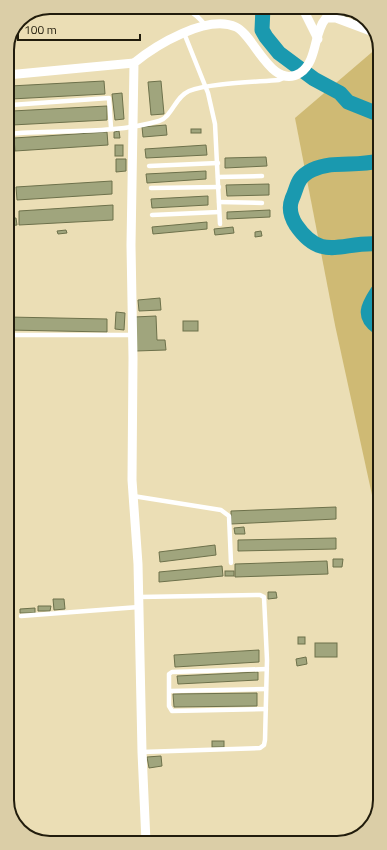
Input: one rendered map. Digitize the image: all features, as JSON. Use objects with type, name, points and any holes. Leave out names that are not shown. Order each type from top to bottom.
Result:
[{"type":"street","points":[[306,14],[318,38]]},
{"type":"street","points":[[14,74],[134,63],[148,51],[184,33],[206,26],[222,24],[242,30],[261,57],[275,70],[283,75],[290,76],[299,74],[307,67],[323,22],[330,18],[366,28]]},
{"type":"street","points":[[134,63],[132,127],[133,496],[139,597],[142,752],[146,836]]},
{"type":"lane","points":[[196,14],[206,26]]},
{"type":"lane","points":[[184,33],[206,87],[215,124],[220,224]]},
{"type":"lane","points":[[14,134],[132,127],[161,120],[181,96],[188,91],[206,87],[279,80],[290,76]]},
{"type":"lane","points":[[14,105],[109,98],[111,128]]},
{"type":"lane","points":[[149,166],[218,163]]},
{"type":"lane","points":[[218,177],[262,176]]},
{"type":"lane","points":[[151,188],[219,186]]},
{"type":"lane","points":[[219,202],[262,203]]},
{"type":"lane","points":[[152,215],[219,212]]},
{"type":"lane","points":[[14,335],[133,335]]},
{"type":"lane","points":[[133,496],[226,512],[229,516],[231,563]]},
{"type":"lane","points":[[139,597],[253,595],[264,597],[267,669],[265,740],[264,745],[260,748],[142,752]]},
{"type":"lane","points":[[21,616],[139,607]]},
{"type":"lane","points":[[266,709],[172,711],[169,706],[169,674],[172,672],[267,669]]},
{"type":"lane","points":[[170,691],[266,689]]},
{"type":"shaded area","points":[[373,51],[373,497],[335,325],[295,118]]},
{"type":"building","points":[[341,14],[349,16],[341,17]]},
{"type":"building","points":[[354,18],[360,22],[354,22]]},
{"type":"building","points":[[104,81],[105,94],[14,99],[14,86]]},
{"type":"building","points":[[161,81],[164,114],[151,115],[148,82]]},
{"type":"building","points":[[122,93],[124,119],[115,120],[112,94]]},
{"type":"building","points":[[107,106],[107,120],[14,125],[14,111]]},
{"type":"building","points":[[166,125],[167,135],[143,137],[142,127]]},
{"type":"building","points":[[191,129],[201,129],[201,133],[191,133]]},
{"type":"building","points":[[119,131],[120,138],[114,138],[114,132]]},
{"type":"building","points":[[107,132],[108,145],[15,151],[14,138]]},
{"type":"building","points":[[115,145],[123,145],[123,156],[115,156]]},
{"type":"building","points":[[206,145],[207,155],[146,158],[145,149]]},
{"type":"building","points":[[266,157],[267,166],[225,168],[225,158]]},
{"type":"building","points":[[116,159],[126,159],[126,171],[116,172]]},
{"type":"building","points":[[206,171],[206,179],[147,183],[146,174]]},
{"type":"building","points":[[112,181],[112,194],[17,200],[16,187]]},
{"type":"building","points":[[269,184],[269,195],[227,196],[226,185]]},
{"type":"building","points":[[208,196],[208,205],[152,208],[151,199]]},
{"type":"building","points":[[113,205],[113,220],[19,225],[19,211]]},
{"type":"building","points":[[270,210],[270,217],[227,219],[227,212]]},
{"type":"building","points":[[14,218],[16,218],[17,225],[14,225]]},
{"type":"building","points":[[207,222],[207,229],[153,234],[152,227]]},
{"type":"building","points":[[233,227],[234,233],[215,235],[214,229]]},
{"type":"building","points":[[66,230],[67,233],[58,234],[57,231]]},
{"type":"building","points":[[261,231],[262,236],[255,237],[255,232]]},
{"type":"building","points":[[160,298],[161,310],[139,311],[138,300]]},
{"type":"building","points":[[116,312],[125,313],[124,330],[115,329]]},
{"type":"building","points":[[156,316],[157,340],[165,340],[166,350],[136,351],[134,317]]},
{"type":"building","points":[[14,317],[107,319],[107,332],[14,330]]},
{"type":"building","points":[[183,321],[198,321],[198,331],[183,331]]},
{"type":"building","points":[[336,507],[336,519],[231,524],[231,511]]},
{"type":"building","points":[[244,527],[245,534],[235,534],[234,528]]},
{"type":"building","points":[[336,538],[336,549],[238,551],[238,540]]},
{"type":"building","points":[[215,545],[216,555],[160,562],[159,552]]},
{"type":"building","points":[[333,559],[343,559],[342,567],[333,567]]},
{"type":"building","points":[[327,561],[328,574],[235,577],[235,564]]},
{"type":"building","points":[[222,566],[223,576],[159,582],[159,572]]},
{"type":"building","points":[[225,571],[234,571],[234,576],[225,576]]},
{"type":"building","points":[[268,592],[276,592],[277,598],[268,599]]},
{"type":"building","points":[[53,599],[64,599],[65,609],[54,610]]},
{"type":"building","points":[[38,606],[51,606],[50,611],[38,611]]},
{"type":"building","points":[[35,608],[35,613],[20,613],[20,609]]},
{"type":"building","points":[[298,637],[305,637],[305,644],[298,644]]},
{"type":"building","points":[[315,643],[337,643],[337,657],[315,657]]},
{"type":"building","points":[[259,650],[259,662],[175,667],[174,655]]},
{"type":"building","points":[[306,657],[307,664],[297,666],[296,659]]},
{"type":"building","points":[[258,672],[258,680],[178,684],[177,676]]},
{"type":"building","points":[[257,693],[257,706],[174,707],[173,694]]},
{"type":"building","points":[[212,741],[224,741],[224,747],[212,747]]},
{"type":"building","points":[[161,756],[162,766],[149,768],[147,757]]},
{"type":"waterway","points":[[263,14],[262,30],[279,53],[314,79],[340,93],[348,102],[373,112]]},
{"type":"waterway","points":[[373,162],[328,165],[312,170],[300,179],[290,210],[291,216],[296,225],[306,237],[315,244],[333,248],[373,244]]},
{"type":"waterway","points":[[373,299],[368,310],[368,315],[373,324]]}]
